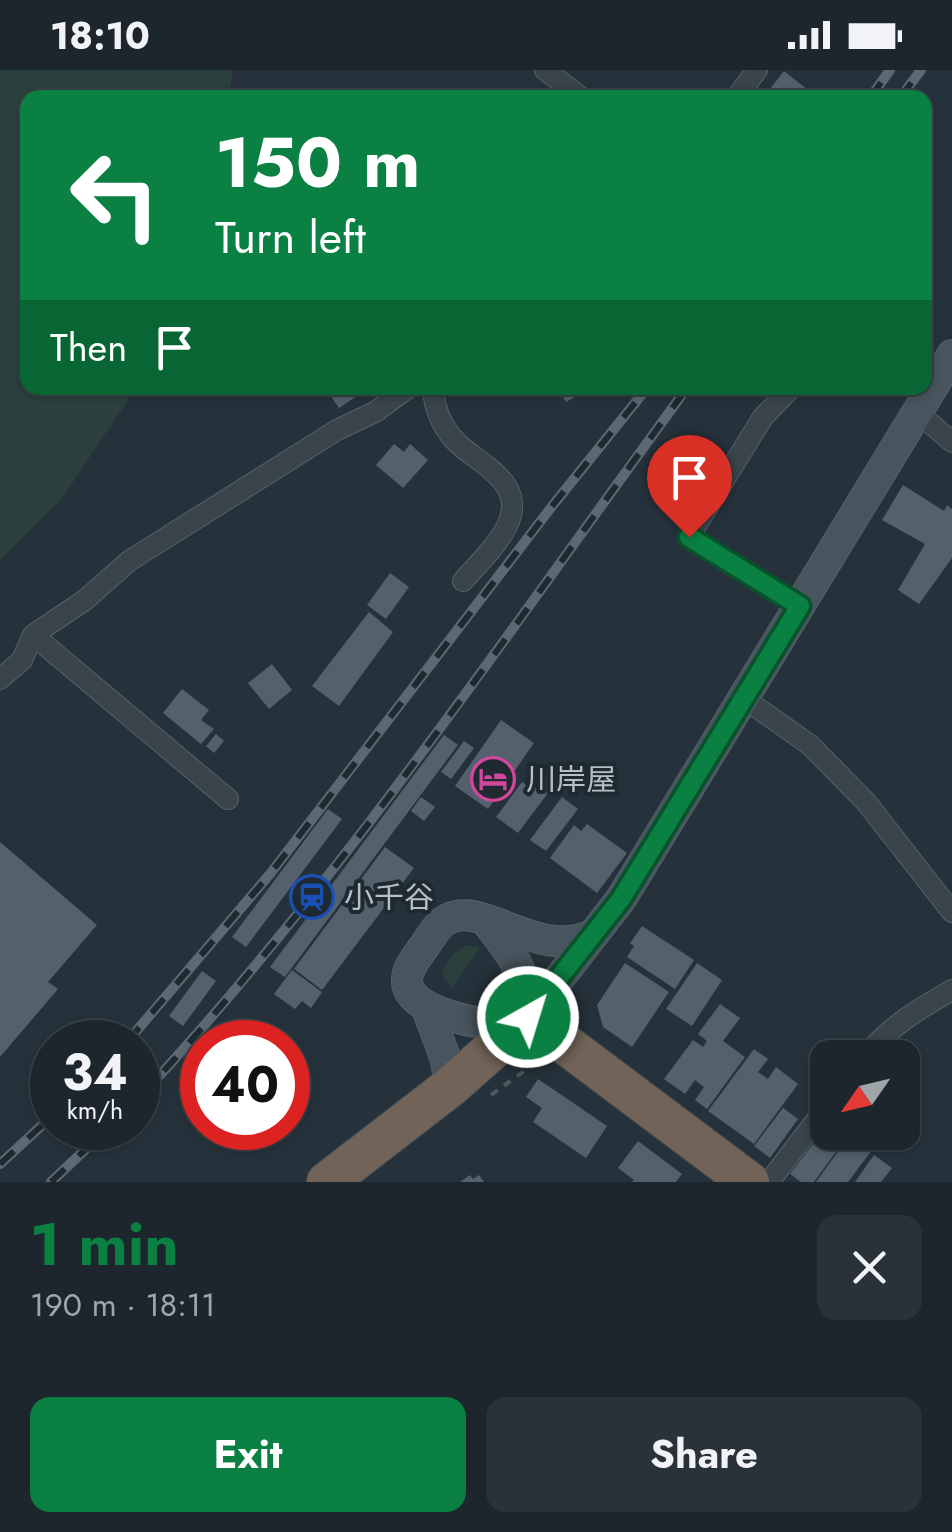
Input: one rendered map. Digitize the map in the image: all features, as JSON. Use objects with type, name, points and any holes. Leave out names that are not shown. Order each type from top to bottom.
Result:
[{"type":"highway","points":[[327,1182],[450,1086],[528,1017],[749,1182]]},
{"type":"street","points":[[546,70],[572,90]]},
{"type":"street","points":[[932,381],[952,355]]},
{"type":"street","points":[[0,679],[22,660],[33,635],[85,600],[128,561],[398,395]]},
{"type":"street","points":[[433,395],[440,419],[464,449],[500,474],[512,502],[506,529],[463,581]]},
{"type":"street","points":[[784,395],[763,416],[689,537],[800,606]]},
{"type":"street","points":[[427,1008],[493,1024],[528,1017],[631,882],[800,606],[917,400],[952,442]]},
{"type":"street","points":[[33,635],[228,799]]},
{"type":"street","points":[[742,697],[810,745],[866,802],[952,912]]},
{"type":"street","points":[[450,1086],[446,1060],[427,1008],[408,988],[406,978],[444,920],[463,914],[566,943],[594,934]]},
{"type":"street","points":[[485,920],[521,970],[527,986],[528,1017]]},
{"type":"street","points":[[880,1040],[918,1009],[952,990]]},
{"type":"street","points":[[769,1182],[810,1128]]},
{"type":"lane","points":[[469,1019],[487,1012],[504,992],[508,975],[505,946]]},
{"type":"path","points":[[491,1095],[528,1069]]},
{"type":"green space","points":[[0,70],[233,70],[230,90],[20,90],[20,395],[131,395],[61,500],[0,560]]},
{"type":"green space","points":[[468,945],[480,948],[452,988],[442,975],[448,961]]},
{"type":"building","points":[[784,71],[808,90],[769,90]]},
{"type":"building","points":[[330,395],[358,395],[339,408]]},
{"type":"building","points":[[394,444],[404,452],[410,444],[428,460],[403,488],[376,465]]},
{"type":"building","points":[[903,485],[944,511],[947,505],[952,509],[952,558],[919,604],[898,590],[925,544],[882,520]]},
{"type":"building","points":[[390,573],[409,587],[386,619],[367,605]]},
{"type":"building","points":[[369,612],[393,632],[339,706],[312,686]]},
{"type":"building","points":[[272,664],[292,690],[269,709],[248,683]]},
{"type":"building","points":[[182,689],[209,710],[201,720],[214,729],[201,744],[163,713]]},
{"type":"building","points":[[501,720],[534,743],[488,809],[455,786]]},
{"type":"building","points":[[216,734],[224,741],[214,753],[206,746]]},
{"type":"building","points":[[444,735],[458,745],[285,977],[270,967]]},
{"type":"building","points":[[464,741],[474,748],[451,779],[441,772]]},
{"type":"building","points":[[539,768],[557,781],[518,833],[496,817],[522,782],[526,785]]},
{"type":"building","points":[[421,797],[435,807],[424,821],[411,811]]},
{"type":"building","points":[[562,797],[578,809],[546,851],[530,840]]},
{"type":"building","points":[[328,809],[342,819],[246,947],[232,937]]},
{"type":"building","points":[[587,824],[627,853],[597,893],[550,858],[574,825],[581,831]]},
{"type":"building","points":[[0,842],[97,925],[48,982],[58,989],[0,1057]]},
{"type":"building","points":[[385,847],[414,868],[322,990],[294,969]]},
{"type":"building","points":[[642,926],[694,960],[675,989],[627,957],[634,946],[630,943]]},
{"type":"building","points":[[625,963],[669,992],[632,1047],[603,1027],[597,1005]]},
{"type":"building","points":[[697,963],[722,980],[692,1026],[666,1009]]},
{"type":"building","points":[[292,970],[322,992],[311,1008],[302,1001],[295,1009],[274,994]]},
{"type":"building","points":[[202,971],[216,981],[187,1020],[180,1020],[180,1024],[169,1016]]},
{"type":"building","points":[[720,1004],[740,1018],[723,1041],[745,1057],[707,1109],[695,1100],[704,1087],[695,1080],[685,1094],[664,1079],[693,1040],[703,1047],[707,1041],[698,1034]]},
{"type":"building","points":[[754,1049],[768,1059],[758,1072],[768,1079],[776,1067],[798,1084],[754,1144],[708,1111]]},
{"type":"building","points":[[538,1079],[607,1126],[586,1158],[533,1122],[542,1108],[526,1097]]},
{"type":"building","points":[[783,1108],[798,1119],[770,1158],[754,1146]]},
{"type":"building","points":[[638,1141],[682,1174],[676,1182],[632,1182],[618,1168]]},
{"type":"building","points":[[810,1148],[837,1150],[814,1182],[801,1182],[790,1174]]},
{"type":"building","points":[[839,1150],[872,1150],[848,1182],[816,1182]]},
{"type":"building","points":[[874,1155],[892,1168],[881,1182],[855,1182]]},
{"type":"building","points":[[470,1175],[473,1179],[479,1175],[484,1182],[460,1182]]},
{"type":"railway","points":[[876,90],[890,70]]},
{"type":"railway","points":[[906,90],[921,70]]},
{"type":"railway","points":[[146,1020],[270,874],[641,395]]},
{"type":"railway","points":[[160,1074],[355,841],[682,395]]},
{"type":"railway","points":[[0,1164],[30,1136]]},
{"type":"railway","points":[[51,1182],[85,1150]]},
{"type":"place","name":"川岸屋","points":[[493,779]]},
{"type":"place","name":"小千谷","points":[[312,897]]},
{"type":"route","points":[[528,1017],[621,899],[800,606],[689,537]]}]
